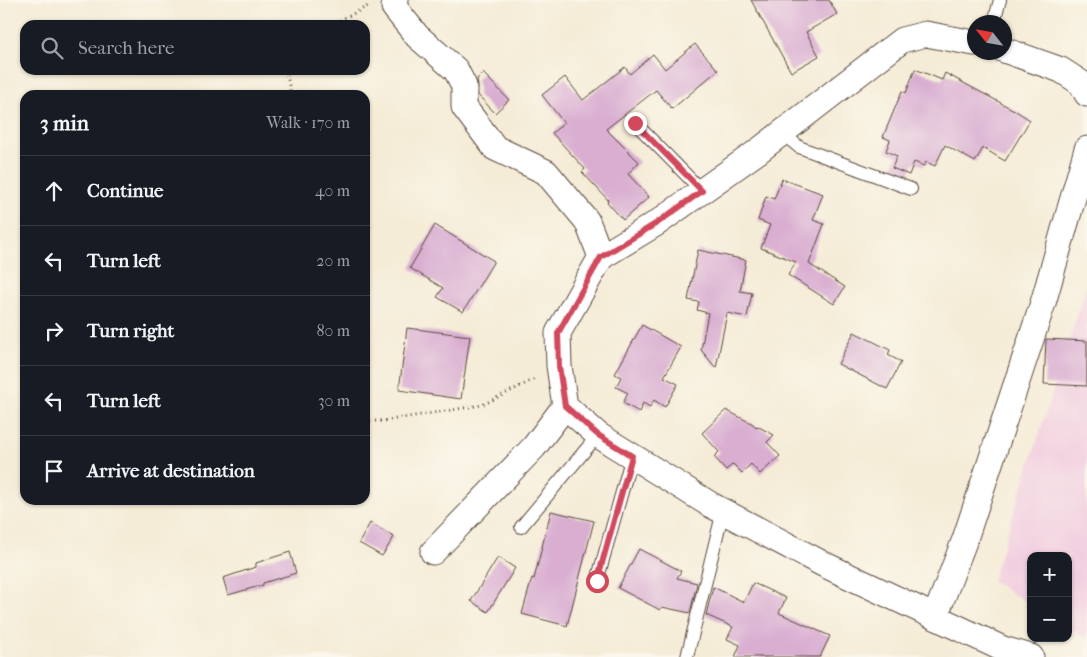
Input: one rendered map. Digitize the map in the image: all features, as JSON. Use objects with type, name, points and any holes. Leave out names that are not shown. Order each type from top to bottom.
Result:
[{"type":"street","points":[[383,2],[394,7],[417,36],[456,70],[464,86],[464,107],[495,148],[546,172],[587,221],[601,257]]},
{"type":"street","points":[[967,42],[926,34],[902,40],[757,152],[657,223],[601,257],[558,333],[559,366],[565,406],[598,435],[632,456],[723,511],[823,564],[1003,649],[1032,657]]},
{"type":"street","points":[[1012,53],[1061,70],[1082,84],[1087,94]]},
{"type":"street","points":[[934,617],[966,539],[1034,331],[1087,149]]},
{"type":"street","points":[[433,552],[534,447],[565,406]]},
{"type":"lane","points":[[996,15],[1000,0]]},
{"type":"lane","points":[[635,123],[702,191]]},
{"type":"lane","points":[[782,133],[799,147],[911,189]]},
{"type":"lane","points":[[521,527],[598,435]]},
{"type":"lane","points":[[597,581],[632,456]]},
{"type":"lane","points":[[687,657],[723,511]]},
{"type":"path","points":[[342,20],[383,2]]},
{"type":"path","points":[[287,75],[290,90]]},
{"type":"path","points":[[370,421],[384,421],[482,405],[559,366]]},
{"type":"shaded area","points":[[1087,285],[1087,639],[1072,630],[1072,552],[1027,552],[1027,603],[992,581]]},
{"type":"building","points":[[751,0],[829,0],[837,14],[806,32],[819,56],[791,72]]},
{"type":"building","points":[[695,44],[718,70],[672,109],[656,90],[606,129],[639,162],[628,174],[649,197],[623,220],[607,202],[608,200],[582,172],[585,169],[552,133],[564,123],[542,95],[565,77],[583,100],[625,67],[630,74],[653,54],[665,69]]},
{"type":"building","points":[[915,69],[942,80],[945,73],[1030,120],[1005,161],[983,148],[975,162],[945,145],[935,166],[926,162],[924,166],[914,162],[909,175],[892,168],[897,156],[886,151],[890,140],[883,137],[902,91],[906,93]]},
{"type":"building","points":[[483,73],[509,100],[495,113],[478,95],[477,79]]},
{"type":"building","points":[[782,179],[823,194],[813,220],[824,224],[809,264],[845,287],[834,304],[788,275],[796,262],[761,248],[770,225],[758,220],[766,196],[774,199]]},
{"type":"building","points":[[435,225],[494,261],[463,312],[437,297],[443,288],[410,268]]},
{"type":"building","points":[[698,250],[746,260],[740,291],[752,293],[747,317],[727,313],[716,368],[701,350],[708,313],[697,310],[699,302],[688,300]]},
{"type":"building","points":[[642,325],[681,347],[664,377],[678,384],[665,407],[654,400],[650,407],[643,403],[639,412],[623,403],[628,393],[616,387],[621,377],[615,374]]},
{"type":"building","points":[[407,328],[470,336],[461,399],[399,390]]},
{"type":"building","points":[[854,332],[890,350],[888,355],[901,362],[887,389],[838,364]]},
{"type":"building","points":[[1046,339],[1087,341],[1087,386],[1044,384]]},
{"type":"building","points":[[726,410],[774,435],[767,442],[780,456],[760,474],[751,464],[742,473],[733,464],[726,470],[714,457],[719,452],[702,433]]},
{"type":"building","points":[[551,511],[594,521],[567,626],[522,614],[532,578],[534,579]]},
{"type":"building","points":[[370,523],[394,537],[382,556],[359,543]]},
{"type":"building","points":[[639,549],[681,571],[677,578],[697,583],[690,613],[662,607],[660,610],[618,588]]},
{"type":"building","points":[[290,552],[296,573],[228,595],[223,578],[256,567],[256,563]]},
{"type":"building","points":[[498,557],[515,568],[488,612],[471,601]]},
{"type":"building","points":[[753,583],[786,598],[779,613],[830,636],[820,657],[735,657],[740,645],[727,639],[733,627],[706,615],[713,587],[744,602]]},
{"type":"route","points":[[597,581],[632,456],[598,435],[565,406],[559,366],[558,333],[601,257],[657,223],[702,191],[635,123]]}]
